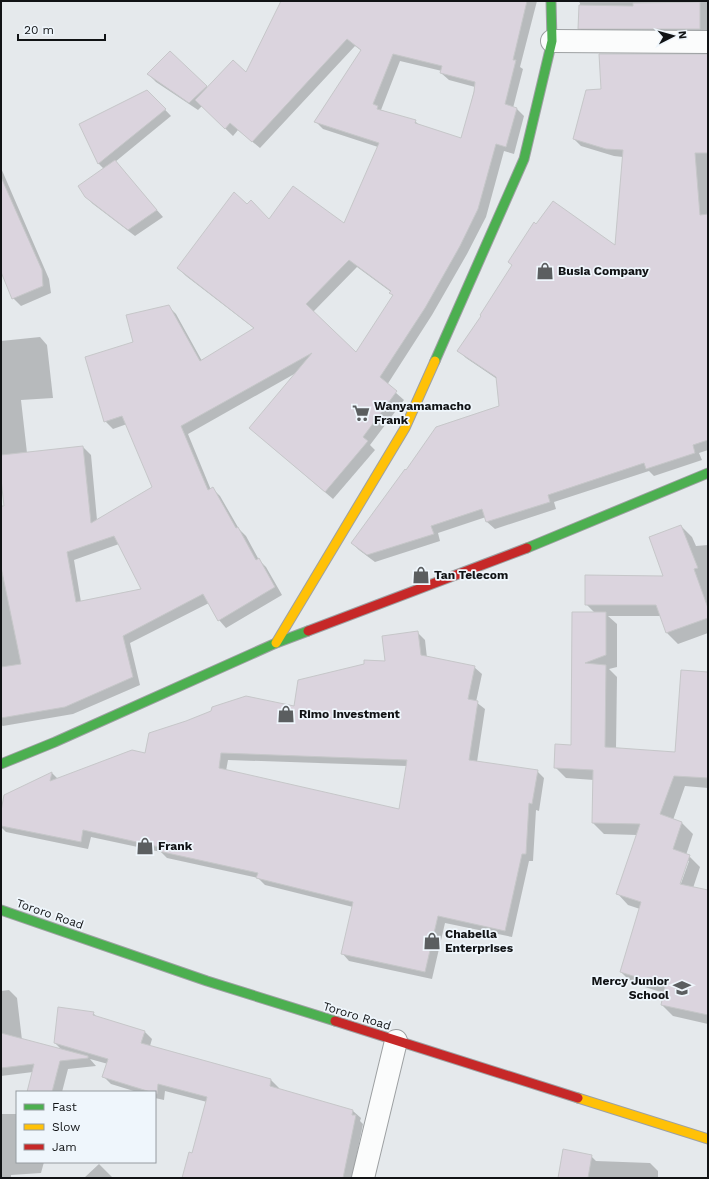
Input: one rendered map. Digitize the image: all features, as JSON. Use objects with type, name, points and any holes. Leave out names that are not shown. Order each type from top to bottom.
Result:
[{"type":"main road","points":[[276,643],[405,428],[524,158],[552,40],[551,1]]},
{"type":"main road","points":[[1,764],[55,742],[276,643],[522,550],[708,473]]},
{"type":"main road","name":"Tororo Road","points":[[1,910],[207,981],[708,1139]]},
{"type":"street","points":[[552,40],[708,42]]},
{"type":"street","points":[[363,1178],[396,1041]]},
{"type":"building","points":[[281,1],[527,1],[513,60],[516,60],[505,104],[517,108],[506,147],[496,144],[478,209],[460,246],[425,308],[380,377],[397,391],[363,437],[368,441],[325,492],[249,428],[312,353],[181,426],[208,490],[213,487],[236,528],[238,527],[256,560],[259,558],[275,587],[218,621],[203,594],[123,636],[133,677],[65,707],[1,718],[1,667],[21,664],[1,567],[1,506],[4,506],[1,479],[1,455],[83,446],[91,523],[152,487],[122,416],[104,422],[85,357],[133,342],[126,315],[169,305],[200,361],[254,328],[177,268],[234,192],[247,204],[251,200],[269,219],[293,186],[344,223],[379,143],[314,122],[361,50],[347,39],[252,142],[230,123],[225,129],[195,100],[233,60],[246,72]],"holes":[[[393,54],[442,66],[440,73],[475,82],[474,92],[461,138],[415,123],[416,120],[377,109],[378,106],[373,104]],[[349,260],[391,291],[389,293],[393,295],[356,352],[306,304]],[[114,536],[141,589],[76,602],[67,552]]]},
{"type":"building","points":[[700,2],[700,29],[578,29],[579,5],[633,6],[633,3]]},
{"type":"building","points":[[170,51],[207,86],[189,103],[147,74]]},
{"type":"building","points":[[599,54],[708,54],[708,153],[695,153],[700,215],[708,214],[708,440],[693,445],[695,453],[646,469],[644,463],[548,495],[550,502],[486,522],[482,509],[431,526],[434,534],[367,555],[351,543],[405,469],[406,470],[436,427],[499,406],[496,377],[457,351],[481,316],[480,315],[512,265],[508,262],[534,222],[536,224],[553,201],[615,245],[623,150],[606,149],[573,139],[586,90],[601,89]]},
{"type":"building","points":[[147,90],[166,109],[98,164],[79,124]]},
{"type":"building","points":[[115,160],[157,210],[128,230],[85,197],[78,186]]},
{"type":"building","points":[[1,177],[42,270],[43,286],[12,299],[1,272]]},
{"type":"building","points":[[681,525],[698,568],[694,569],[708,608],[708,618],[666,633],[656,605],[585,605],[585,575],[663,576],[649,537]]},
{"type":"building","points":[[572,612],[606,612],[606,655],[585,663],[606,665],[605,747],[675,752],[681,670],[708,672],[708,778],[674,776],[660,814],[682,822],[673,849],[690,855],[680,884],[708,890],[708,1015],[661,1005],[665,986],[620,972],[641,902],[616,894],[640,824],[592,823],[593,770],[554,768],[555,744],[571,745]]},
{"type":"building","points":[[418,631],[421,655],[475,666],[468,699],[478,701],[469,760],[538,770],[532,804],[529,803],[526,854],[522,854],[505,931],[438,916],[425,972],[341,954],[353,902],[256,878],[258,873],[158,851],[159,847],[83,830],[81,842],[1,826],[1,811],[4,795],[52,772],[50,781],[132,750],[145,753],[149,733],[186,721],[211,711],[212,707],[246,696],[294,706],[298,680],[364,664],[364,660],[385,661],[382,636]],"holes":[[[221,753],[407,760],[399,809],[219,768]]]},
{"type":"building","points":[[58,1007],[94,1012],[93,1015],[145,1031],[141,1043],[271,1079],[270,1086],[353,1110],[352,1115],[356,1115],[343,1178],[182,1178],[189,1152],[192,1153],[207,1097],[158,1084],[157,1094],[156,1091],[147,1091],[102,1077],[108,1059],[54,1043]]},
{"type":"building","points":[[1,1033],[88,1056],[88,1058],[60,1061],[52,1091],[27,1091],[34,1064],[1,1068]]},
{"type":"building","points":[[563,1149],[592,1155],[588,1178],[558,1178]]},
{"type":"traffic: fast","points":[[435,361],[524,159],[552,41],[551,1]]},
{"type":"traffic: fast","points":[[527,548],[708,473]]},
{"type":"traffic: fast","points":[[1,764],[55,742],[276,643],[308,631]]},
{"type":"traffic: fast","points":[[1,910],[207,981],[335,1021]]},
{"type":"traffic: slow","points":[[276,643],[405,428],[435,361]]},
{"type":"traffic: slow","points":[[578,1098],[708,1139]]},
{"type":"traffic: jam","points":[[308,631],[527,548]]},
{"type":"traffic: jam","points":[[335,1021],[578,1098]]},
{"type":"place","name":"Busia Company","points":[[545,271]]},
{"type":"place","name":"Wanyamamacho Frank","points":[[361,413]]},
{"type":"place","name":"Tan Telecom","points":[[421,575]]},
{"type":"place","name":"Rimo Investment","points":[[286,714]]},
{"type":"place","name":"Frank","points":[[145,846]]},
{"type":"place","name":"Chabella Enterprises","points":[[432,941]]},
{"type":"place","name":"Mercy Junior School","points":[[682,988]]}]
